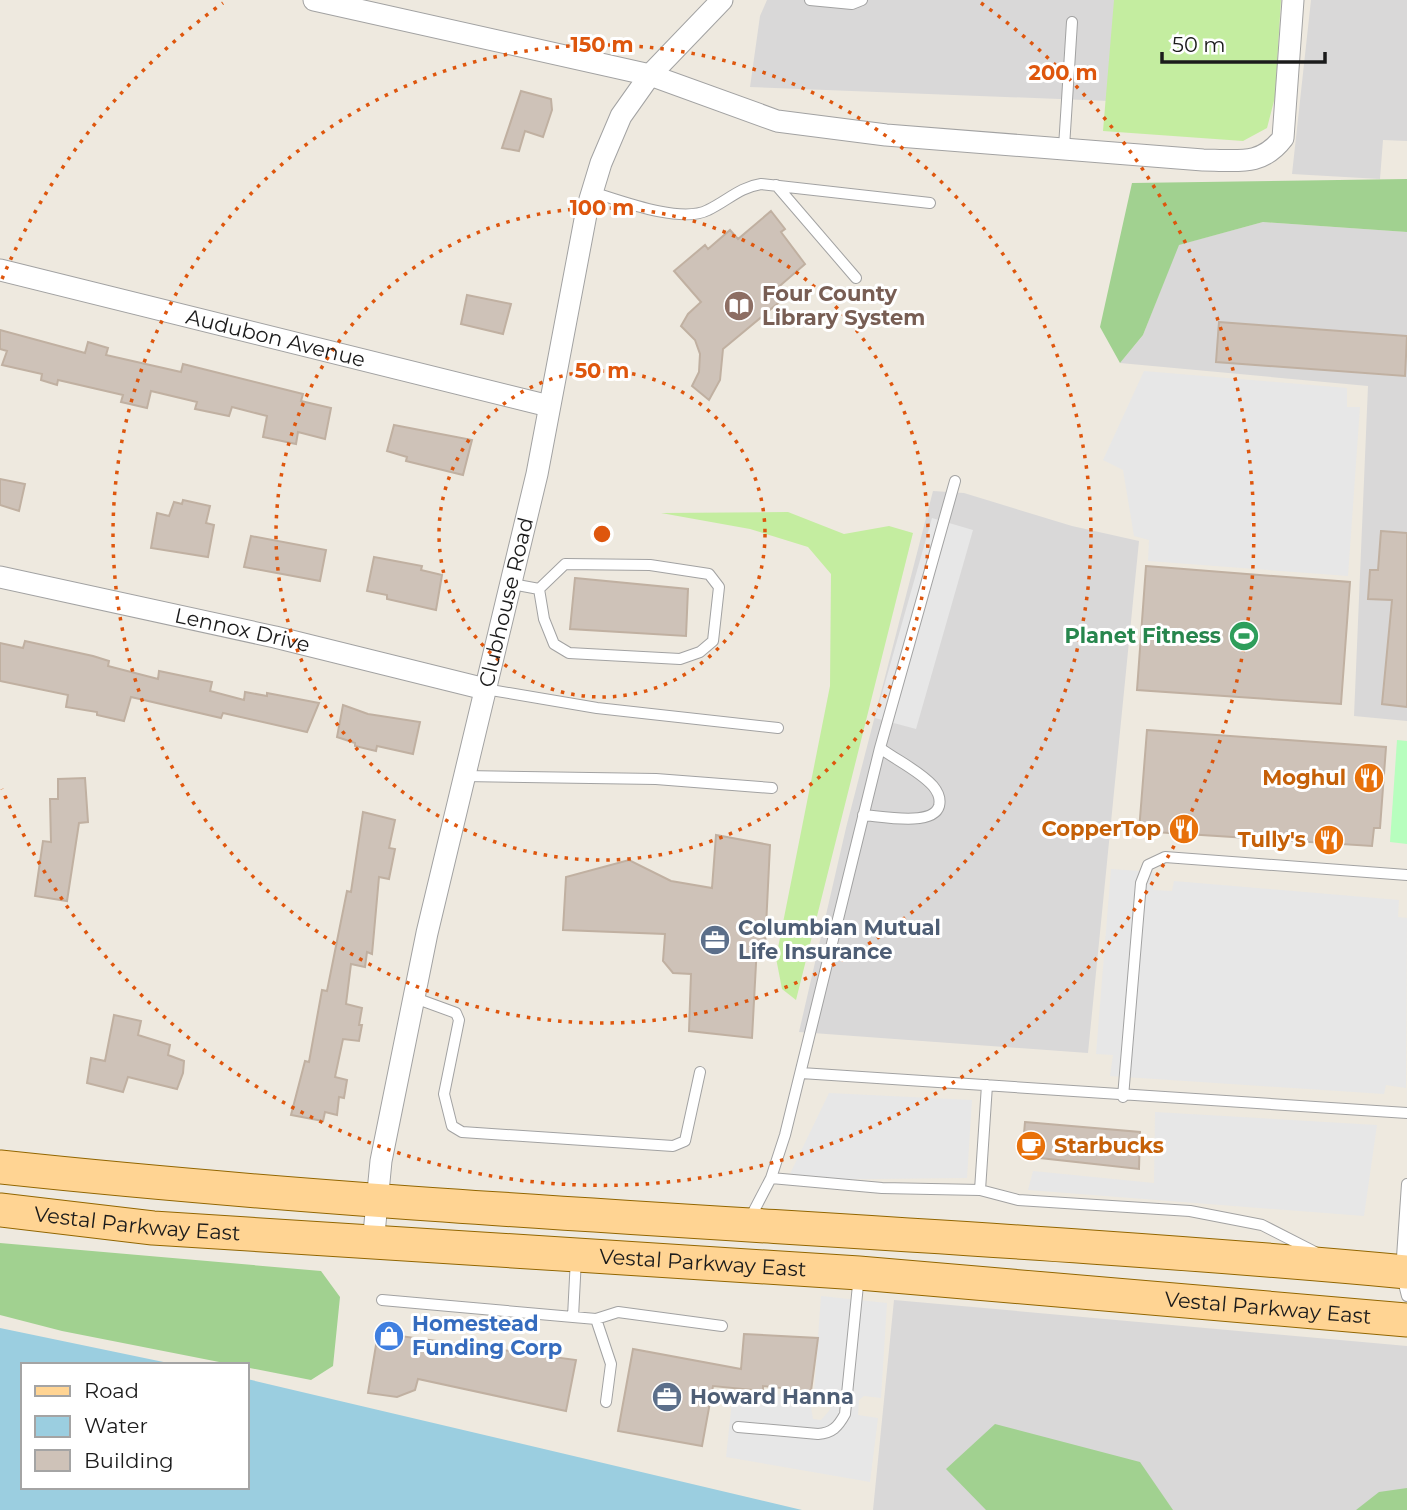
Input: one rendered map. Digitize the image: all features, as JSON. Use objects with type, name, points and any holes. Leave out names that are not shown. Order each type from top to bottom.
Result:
[{"type":"main road","name":"Vestal Parkway East","points":[[0,1167],[375,1202],[1050,1242],[1346,1268],[1405,1280]]},
{"type":"main road","name":"Vestal Parkway East","points":[[0,1210],[153,1228],[859,1273],[1407,1320]]},
{"type":"street","points":[[314,0],[649,75],[777,121],[886,135],[1203,160],[1256,160],[1274,151],[1283,138],[1293,0]]},
{"type":"street","name":"Clubhouse Road","points":[[373,1244],[375,1202],[415,998],[464,776],[512,584],[592,192],[621,116],[649,75],[722,0]]},
{"type":"street","name":"Audubon Avenue","points":[[0,270],[550,406]]},
{"type":"street","name":"Lennox Drive","points":[[0,577],[275,637],[485,689]]},
{"type":"lane","points":[[810,0],[852,4],[862,0]]},
{"type":"lane","points":[[1064,147],[1072,22]]},
{"type":"lane","points":[[592,192],[646,208],[693,215],[707,211],[747,186],[776,185],[930,203]]},
{"type":"lane","points":[[776,185],[856,278]]},
{"type":"lane","points":[[747,1222],[771,1178],[801,1073],[880,748],[955,481]]},
{"type":"lane","points":[[565,564],[650,565],[709,574],[719,587],[713,641],[700,652],[680,659],[569,653],[554,644],[544,619],[539,589],[565,564]]},
{"type":"lane","points":[[512,584],[539,589]]},
{"type":"lane","points":[[485,689],[597,708],[778,728]]},
{"type":"lane","points":[[863,815],[918,819],[933,815],[939,805],[939,794],[929,782],[880,748]]},
{"type":"lane","points":[[464,776],[656,779],[772,788]]},
{"type":"lane","points":[[1123,1097],[1141,883],[1148,865],[1165,857],[1407,875]]},
{"type":"lane","points":[[415,998],[456,1013],[459,1020],[444,1094],[452,1126],[462,1132],[673,1146],[685,1141],[700,1072]]},
{"type":"lane","points":[[801,1073],[1123,1097],[1407,1113]]},
{"type":"lane","points":[[981,1189],[987,1085]]},
{"type":"lane","points":[[771,1178],[881,1188],[981,1189],[1018,1200],[1183,1208],[1262,1226],[1346,1268]]},
{"type":"lane","points":[[1405,1280],[1407,1184]]},
{"type":"lane","points":[[573,1317],[576,1255]]},
{"type":"lane","points":[[738,1427],[818,1434],[829,1433],[839,1425],[845,1414],[859,1273]]},
{"type":"lane","points":[[382,1300],[596,1319],[618,1312],[722,1326]]},
{"type":"lane","points":[[596,1319],[611,1364],[606,1402]]},
{"type":"shaded area","points":[[767,0],[1120,0],[1109,101],[750,87],[760,16]]},
{"type":"shaded area","points":[[1311,0],[1407,0],[1407,141],[1383,140],[1380,179],[1292,174]]},
{"type":"shaded area","points":[[1263,222],[1407,232],[1407,721],[1354,716],[1368,386],[1120,363],[1143,335],[1178,245]]},
{"type":"shaded area","points":[[1144,371],[1347,388],[1347,407],[1360,407],[1348,576],[1148,561],[1149,540],[1134,536],[1123,470],[1103,460]]},
{"type":"shaded area","points":[[933,491],[964,493],[1072,526],[1139,541],[1088,1053],[799,1032],[846,828]]},
{"type":"shaded area","points":[[932,518],[973,530],[916,729],[875,718]]},
{"type":"shaded area","points":[[1111,869],[1154,872],[1153,890],[1172,891],[1174,881],[1399,900],[1398,917],[1407,918],[1406,1088],[1386,1085],[1384,1094],[1110,1076],[1113,1055],[1096,1054]]},
{"type":"shaded area","points":[[829,1093],[972,1100],[967,1178],[787,1180]]},
{"type":"shaded area","points":[[1155,1112],[1377,1125],[1364,1216],[1028,1190],[1033,1171],[1154,1183]]},
{"type":"shaded area","points":[[821,1296],[887,1303],[881,1398],[864,1396],[859,1400],[858,1415],[878,1418],[870,1482],[726,1457],[733,1392],[809,1396],[813,1419],[821,1420],[829,1411],[835,1398],[831,1393],[814,1391]]},
{"type":"shaded area","points":[[894,1300],[1407,1346],[1407,1510],[873,1510]]},
{"type":"green space","points":[[1114,0],[1281,0],[1275,97],[1267,128],[1243,141],[1103,131]]},
{"type":"green space","points":[[1407,179],[1407,232],[1263,222],[1179,245],[1143,335],[1120,363],[1100,327],[1132,183]]},
{"type":"green space","points":[[788,512],[844,534],[889,526],[913,533],[796,1000],[782,989],[776,958],[830,686],[831,574],[808,547],[750,529],[661,513]]},
{"type":"green space","points":[[1397,740],[1407,741],[1407,844],[1390,842]]},
{"type":"green space","points":[[0,1243],[321,1271],[340,1297],[333,1366],[311,1380],[248,1368],[248,1363],[225,1363],[62,1331],[0,1315]]},
{"type":"green space","points":[[995,1424],[1140,1462],[1173,1510],[986,1510],[946,1469]]},
{"type":"green space","points":[[1407,1488],[1407,1510],[1356,1510],[1379,1492]]},
{"type":"water","points":[[0,1328],[168,1363],[21,1363],[21,1489],[248,1489],[248,1379],[802,1510],[0,1510]]},
{"type":"building","points":[[521,91],[551,99],[552,110],[543,137],[525,131],[519,151],[502,148]]},
{"type":"building","name":"Four County Library System","points":[[771,211],[785,229],[781,232],[805,264],[775,290],[783,299],[723,349],[720,380],[709,400],[692,386],[699,372],[700,354],[695,340],[681,326],[688,314],[701,302],[674,271],[705,245],[708,249],[730,230],[738,239]]},
{"type":"building","points":[[467,295],[511,304],[503,334],[461,324]]},
{"type":"building","points":[[1219,322],[1407,336],[1405,376],[1216,362]]},
{"type":"building","points":[[0,330],[85,353],[88,342],[108,348],[106,355],[181,372],[183,364],[303,394],[301,401],[331,408],[325,439],[298,432],[296,444],[263,437],[267,416],[232,407],[229,416],[195,409],[197,402],[151,391],[147,408],[121,402],[123,395],[58,380],[57,385],[41,380],[42,374],[2,365],[7,351],[0,349]]},
{"type":"building","points":[[394,425],[472,440],[463,475],[406,461],[407,457],[387,451]]},
{"type":"building","points":[[0,479],[25,484],[19,511],[0,505]]},
{"type":"building","points":[[183,500],[210,506],[206,523],[214,525],[208,557],[151,548],[157,513],[169,516],[174,502],[182,504]]},
{"type":"building","points":[[1381,531],[1407,533],[1407,707],[1382,704],[1392,600],[1368,599],[1370,570],[1378,570]]},
{"type":"building","points":[[251,536],[326,550],[320,581],[244,567]]},
{"type":"building","points":[[374,557],[422,566],[421,570],[442,575],[436,610],[387,599],[387,595],[367,591]]},
{"type":"building","name":"Planet Fitness","points":[[1146,566],[1350,582],[1341,704],[1137,690]]},
{"type":"building","points":[[575,578],[688,589],[686,636],[570,629]]},
{"type":"building","points":[[25,641],[93,656],[109,661],[108,666],[158,679],[159,671],[212,682],[210,691],[244,700],[245,692],[267,696],[267,693],[319,703],[307,732],[223,713],[221,718],[131,697],[124,721],[97,715],[97,712],[66,707],[68,695],[0,681],[0,643],[23,648]]},
{"type":"building","points":[[343,705],[368,714],[420,722],[413,754],[377,746],[376,751],[355,746],[355,743],[337,737]]},
{"type":"building","points":[[1147,730],[1386,747],[1380,828],[1374,828],[1372,846],[1139,831]]},
{"type":"building","points":[[85,778],[88,822],[79,823],[67,901],[35,896],[43,841],[51,842],[50,799],[58,799],[58,779]]},
{"type":"building","points":[[363,812],[395,820],[389,848],[395,849],[389,879],[379,877],[372,954],[367,952],[365,967],[351,964],[346,1004],[362,1008],[359,1025],[362,1025],[359,1041],[343,1039],[335,1077],[347,1080],[344,1098],[339,1097],[337,1115],[325,1112],[323,1121],[291,1115],[305,1061],[309,1062],[322,990],[327,991],[347,891],[351,892]]},
{"type":"building","name":"Columbian Mutual Life Insurance","points":[[716,835],[770,845],[765,947],[757,945],[752,1038],[689,1031],[691,974],[673,973],[663,961],[665,934],[563,930],[566,877],[629,860],[671,881],[712,888]]},
{"type":"building","points":[[114,1015],[141,1021],[138,1035],[170,1045],[168,1055],[184,1061],[177,1089],[128,1077],[123,1092],[87,1083],[91,1058],[105,1061]]},
{"type":"building","points":[[1025,1122],[1140,1132],[1139,1169],[1022,1156]]},
{"type":"building","points":[[378,1333],[576,1360],[566,1411],[418,1379],[415,1390],[397,1397],[368,1393]]},
{"type":"building","name":"Howard Hanna","points":[[744,1334],[818,1338],[811,1391],[763,1386],[763,1391],[713,1386],[702,1446],[618,1431],[633,1349],[741,1369]]},
{"type":"place","name":"Four County Library System","points":[[739,306]]},
{"type":"place","name":"Planet Fitness","points":[[1244,636]]},
{"type":"place","name":"Moghul","points":[[1369,778]]},
{"type":"place","name":"CopperTop","points":[[1184,829]]},
{"type":"place","name":"Tully's","points":[[1329,840]]},
{"type":"place","name":"Columbian Mutual Life Insurance","points":[[715,940]]},
{"type":"place","name":"Starbucks","points":[[1031,1146]]},
{"type":"place","name":"Homestead Funding Corp","points":[[389,1336]]},
{"type":"place","name":"Howard Hanna","points":[[667,1397]]}]
